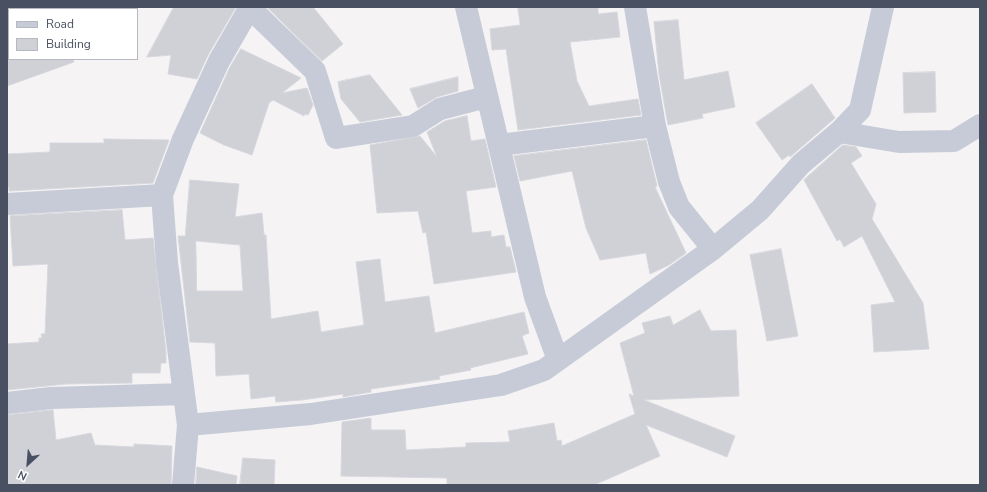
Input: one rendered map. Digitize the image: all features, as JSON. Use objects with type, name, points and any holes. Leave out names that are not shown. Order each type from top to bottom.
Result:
[{"type":"street","points":[[466,7],[486,97],[499,145],[535,297],[558,360]]},
{"type":"street","points":[[635,7],[656,126],[669,182],[679,207],[713,248]]},
{"type":"street","points":[[188,426],[311,414],[501,385],[544,370],[713,248],[760,210],[801,164],[839,132],[860,110],[883,7]]},
{"type":"street","points":[[184,485],[188,426],[167,263],[162,195],[183,139],[216,68],[250,8],[315,71],[336,138],[413,126],[440,109],[486,97]]},
{"type":"street","points":[[839,132],[899,142],[954,142],[980,125]]},
{"type":"street","points":[[499,145],[656,126]]},
{"type":"street","points":[[7,204],[162,195]]},
{"type":"street","points":[[7,403],[51,398],[184,394]]},
{"type":"building","points":[[174,7],[236,7],[208,55],[197,79],[168,74],[171,55],[147,57]]},
{"type":"building","points":[[267,7],[313,7],[343,44],[322,61]]},
{"type":"building","points":[[518,7],[598,7],[598,14],[617,12],[620,37],[570,42],[577,81],[589,106],[638,99],[641,115],[518,130],[506,49],[492,50],[490,29],[520,25]]},
{"type":"building","points":[[678,20],[684,80],[728,71],[735,107],[702,114],[703,118],[668,125],[659,74],[654,22]]},
{"type":"building","points":[[241,49],[301,78],[282,93],[307,88],[313,105],[308,115],[305,114],[304,116],[273,100],[269,103],[252,155],[224,145],[200,133],[230,67]]},
{"type":"building","points":[[7,59],[73,60],[74,62],[7,86]]},
{"type":"building","points":[[935,72],[936,112],[904,113],[903,73]]},
{"type":"building","points":[[370,75],[402,115],[360,122],[341,99],[338,82]]},
{"type":"building","points":[[458,77],[458,91],[437,97],[418,108],[410,89]]},
{"type":"building","points":[[812,84],[835,118],[790,157],[789,155],[782,160],[756,123]]},
{"type":"building","points":[[467,116],[471,141],[485,139],[496,187],[466,191],[472,233],[491,231],[491,237],[504,235],[506,247],[510,247],[516,272],[434,284],[426,232],[423,233],[418,211],[377,213],[370,145],[420,136],[437,157],[427,132],[445,121]]},
{"type":"building","points":[[104,139],[169,140],[153,183],[9,191],[9,187],[7,187],[7,154],[50,152],[50,143],[104,143]]},
{"type":"building","points":[[646,140],[657,186],[655,187],[686,253],[669,265],[650,274],[646,253],[600,260],[586,228],[572,171],[520,181],[514,156]]},
{"type":"building","points":[[843,145],[856,147],[862,156],[851,163],[876,204],[872,219],[923,303],[929,349],[874,352],[871,305],[895,302],[862,236],[844,247],[840,239],[837,241],[804,180]]},
{"type":"building","points":[[190,180],[239,184],[235,217],[262,213],[264,235],[266,235],[271,319],[318,311],[321,332],[364,325],[356,262],[380,259],[385,302],[429,296],[435,333],[524,312],[529,333],[522,336],[528,354],[470,368],[471,370],[439,376],[440,379],[371,389],[371,392],[343,397],[343,394],[276,402],[275,396],[251,399],[249,374],[216,376],[215,343],[190,342],[178,236],[185,236]],"holes":[[[196,241],[240,245],[243,291],[197,291]]]},
{"type":"building","points":[[122,210],[125,240],[153,238],[166,352],[166,363],[161,363],[160,373],[132,373],[132,383],[66,384],[7,390],[7,344],[39,342],[39,338],[42,338],[41,334],[45,334],[48,264],[13,266],[10,216]]},
{"type":"building","points":[[781,249],[798,336],[767,341],[750,255]]},
{"type":"building","points":[[700,310],[711,331],[736,330],[739,396],[644,400],[735,436],[727,457],[646,425],[660,456],[594,485],[447,485],[447,478],[341,476],[342,422],[371,418],[371,430],[405,430],[406,450],[466,447],[466,443],[510,442],[508,431],[554,423],[557,441],[561,440],[562,446],[635,414],[629,394],[634,396],[620,343],[645,333],[642,323],[670,316],[673,325]]},
{"type":"building","points":[[53,410],[56,440],[91,433],[95,445],[134,447],[134,444],[172,446],[171,485],[7,485],[7,415]]},
{"type":"building","points":[[243,458],[275,460],[274,485],[240,485]]},
{"type":"building","points":[[197,467],[237,476],[236,485],[196,485]]}]
